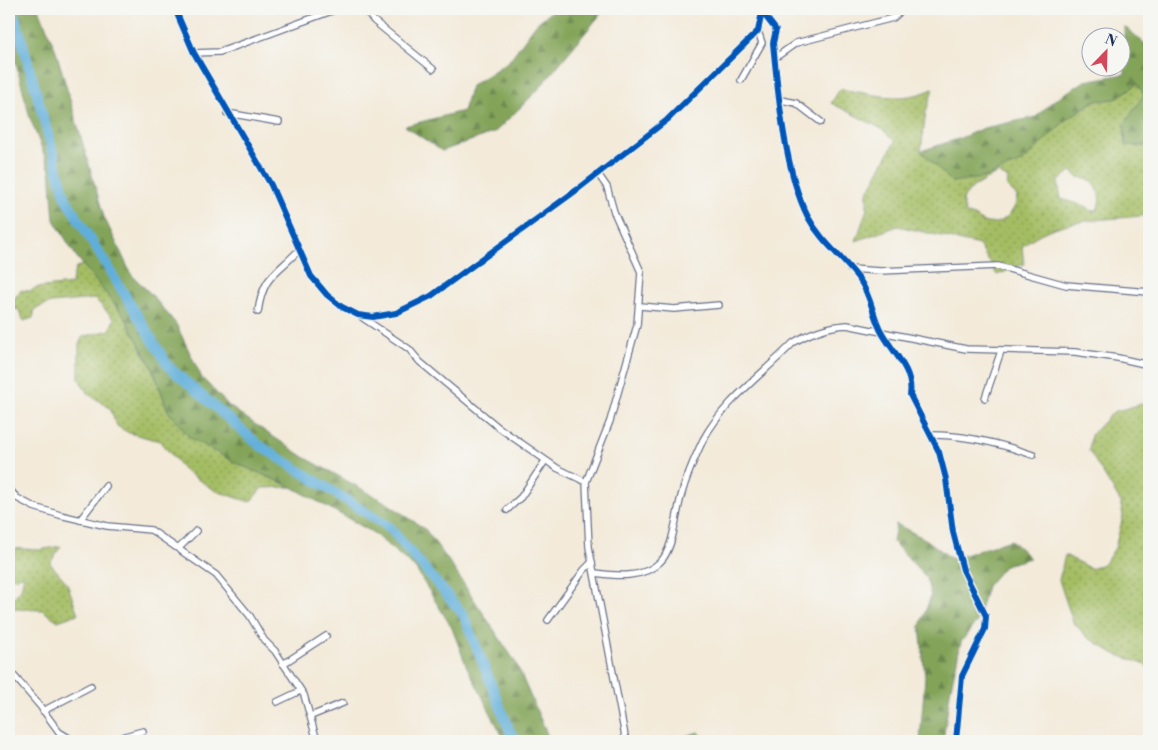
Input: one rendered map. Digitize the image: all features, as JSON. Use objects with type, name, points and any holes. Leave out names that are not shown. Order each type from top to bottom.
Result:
[{"type":"street","points":[[175,9],[194,53],[211,80],[227,113],[263,170],[298,251],[311,276],[319,286],[342,307],[358,315],[408,349],[461,397],[545,461],[586,482]]},
{"type":"street","points":[[194,53],[220,52],[337,9]]},
{"type":"street","points":[[364,9],[374,21],[433,68]]},
{"type":"street","points":[[775,58],[796,43],[894,18],[903,9]]},
{"type":"street","points":[[764,10],[776,30],[773,43],[788,154],[804,208],[824,241],[850,269],[867,294],[882,332],[899,357],[912,386],[910,395],[939,452],[946,476],[953,532],[963,570],[986,616],[985,629],[962,676],[956,741]]},
{"type":"street","points":[[358,315],[387,316],[419,303],[598,174],[684,105],[758,31],[764,10]]},
{"type":"street","points":[[741,80],[762,43],[758,31]]},
{"type":"street","points":[[781,100],[796,103],[821,122]]},
{"type":"street","points":[[227,113],[279,122]]},
{"type":"street","points":[[598,174],[607,187],[614,212],[640,266],[640,306],[637,325],[610,421],[586,482],[589,547],[626,741]]},
{"type":"street","points":[[258,312],[260,295],[266,281],[298,251]]},
{"type":"street","points":[[850,269],[880,271],[998,266],[1066,285],[1149,292]]},
{"type":"street","points":[[640,306],[674,309],[719,304]]},
{"type":"street","points":[[595,572],[619,576],[632,575],[651,568],[660,562],[669,544],[689,470],[715,419],[793,343],[804,336],[841,325],[868,328],[950,347],[1000,351],[1075,352],[1118,358],[1149,365]]},
{"type":"street","points":[[985,398],[1000,351]]},
{"type":"street","points":[[930,435],[962,436],[1007,446],[1033,455]]},
{"type":"street","points":[[507,510],[521,497],[545,461]]},
{"type":"street","points":[[80,520],[106,486]]},
{"type":"street","points":[[9,489],[17,498],[34,507],[107,526],[151,530],[216,575],[250,616],[264,640],[275,651],[304,695],[317,741]]},
{"type":"street","points":[[179,548],[196,530]]},
{"type":"street","points":[[548,620],[584,570],[592,562]]},
{"type":"street","points":[[283,664],[326,636]]},
{"type":"street","points":[[9,670],[59,732],[74,741]]},
{"type":"street","points":[[43,711],[91,686]]},
{"type":"street","points":[[277,702],[300,691]]},
{"type":"street","points":[[311,716],[343,703]]},
{"type":"street","points":[[114,741],[142,731]]},
{"type":"green space","points":[[9,9],[39,9],[56,51],[104,217],[131,274],[176,324],[202,378],[229,406],[266,432],[304,457],[387,503],[425,529],[448,560],[516,663],[550,741],[505,741],[466,665],[452,628],[415,568],[372,532],[292,487],[238,464],[190,438],[168,411],[153,369],[124,316],[76,256],[54,220],[50,170],[30,118],[9,36]]},
{"type":"green space","points":[[554,9],[605,9],[536,92],[495,132],[442,151],[405,126],[463,111],[471,86],[509,61],[536,24]]},
{"type":"green space","points":[[1130,31],[1149,47],[1149,147],[1126,145],[1124,125],[1144,94],[1137,84],[1115,99],[1094,101],[1067,119],[1023,161],[983,178],[952,182],[921,151],[984,128],[1036,117],[1053,101],[1085,81],[1102,78],[1130,78]]},
{"type":"green space","points":[[1137,84],[1145,94],[1124,125],[1126,145],[1149,147],[1149,215],[1082,222],[1050,230],[1035,237],[1022,247],[1024,264],[997,275],[979,245],[898,226],[856,241],[867,209],[867,193],[895,141],[882,129],[831,103],[840,89],[887,97],[898,97],[921,94],[933,89],[926,112],[921,151],[952,182],[1023,161],[1067,119],[1094,101],[1115,99]],"holes":[[[1071,171],[1078,177],[1093,181],[1099,195],[1097,210],[1092,211],[1085,206],[1061,199],[1058,182]],[[998,173],[1008,179],[1007,187],[1017,196],[1015,207],[1012,211],[1004,219],[993,223],[987,223],[966,214],[962,200],[973,187]]]},
{"type":"green space","points":[[83,265],[124,316],[153,369],[168,411],[238,464],[292,487],[262,488],[250,502],[216,491],[185,471],[160,441],[129,433],[117,426],[110,408],[88,394],[79,379],[79,345],[82,337],[110,330],[114,319],[95,299],[51,303],[35,309],[33,318],[24,321],[18,309],[10,310],[9,305],[21,290],[31,291],[35,288],[71,284],[76,267]]},
{"type":"green space","points":[[1149,399],[1146,420],[1149,429],[1149,670],[1146,665],[1115,654],[1087,637],[1073,622],[1059,580],[1065,555],[1091,569],[1105,563],[1115,548],[1123,516],[1120,501],[1089,451],[1091,435],[1113,412],[1145,403]]},
{"type":"green space","points":[[896,524],[927,540],[952,559],[1011,540],[1030,558],[1005,565],[987,586],[977,621],[961,642],[950,692],[943,741],[920,741],[925,677],[920,626],[931,596],[926,577],[893,542]]},
{"type":"green space","points":[[61,546],[50,563],[67,583],[78,614],[58,621],[42,610],[14,609],[11,601],[21,589],[24,576],[10,578],[9,580],[9,548],[39,550]]},
{"type":"green space","points":[[699,732],[706,741],[668,741]]},
{"type":"waterway","points":[[13,9],[66,199],[169,367],[259,445],[389,527],[463,614],[512,736],[520,741]]},
{"type":"waterway","points":[[709,741],[714,741]]},
{"type":"cycle path","points":[[175,9],[194,53],[271,185],[311,276],[327,295],[342,307],[358,315],[373,317],[396,313],[431,296],[578,189],[667,120],[758,31],[762,12],[768,9]]},
{"type":"cycle path","points":[[763,9],[762,12],[776,30],[773,43],[780,109],[788,156],[800,199],[814,226],[861,282],[881,331],[909,377],[910,395],[939,452],[946,479],[953,532],[963,570],[986,616],[985,629],[962,676],[956,741]]}]
